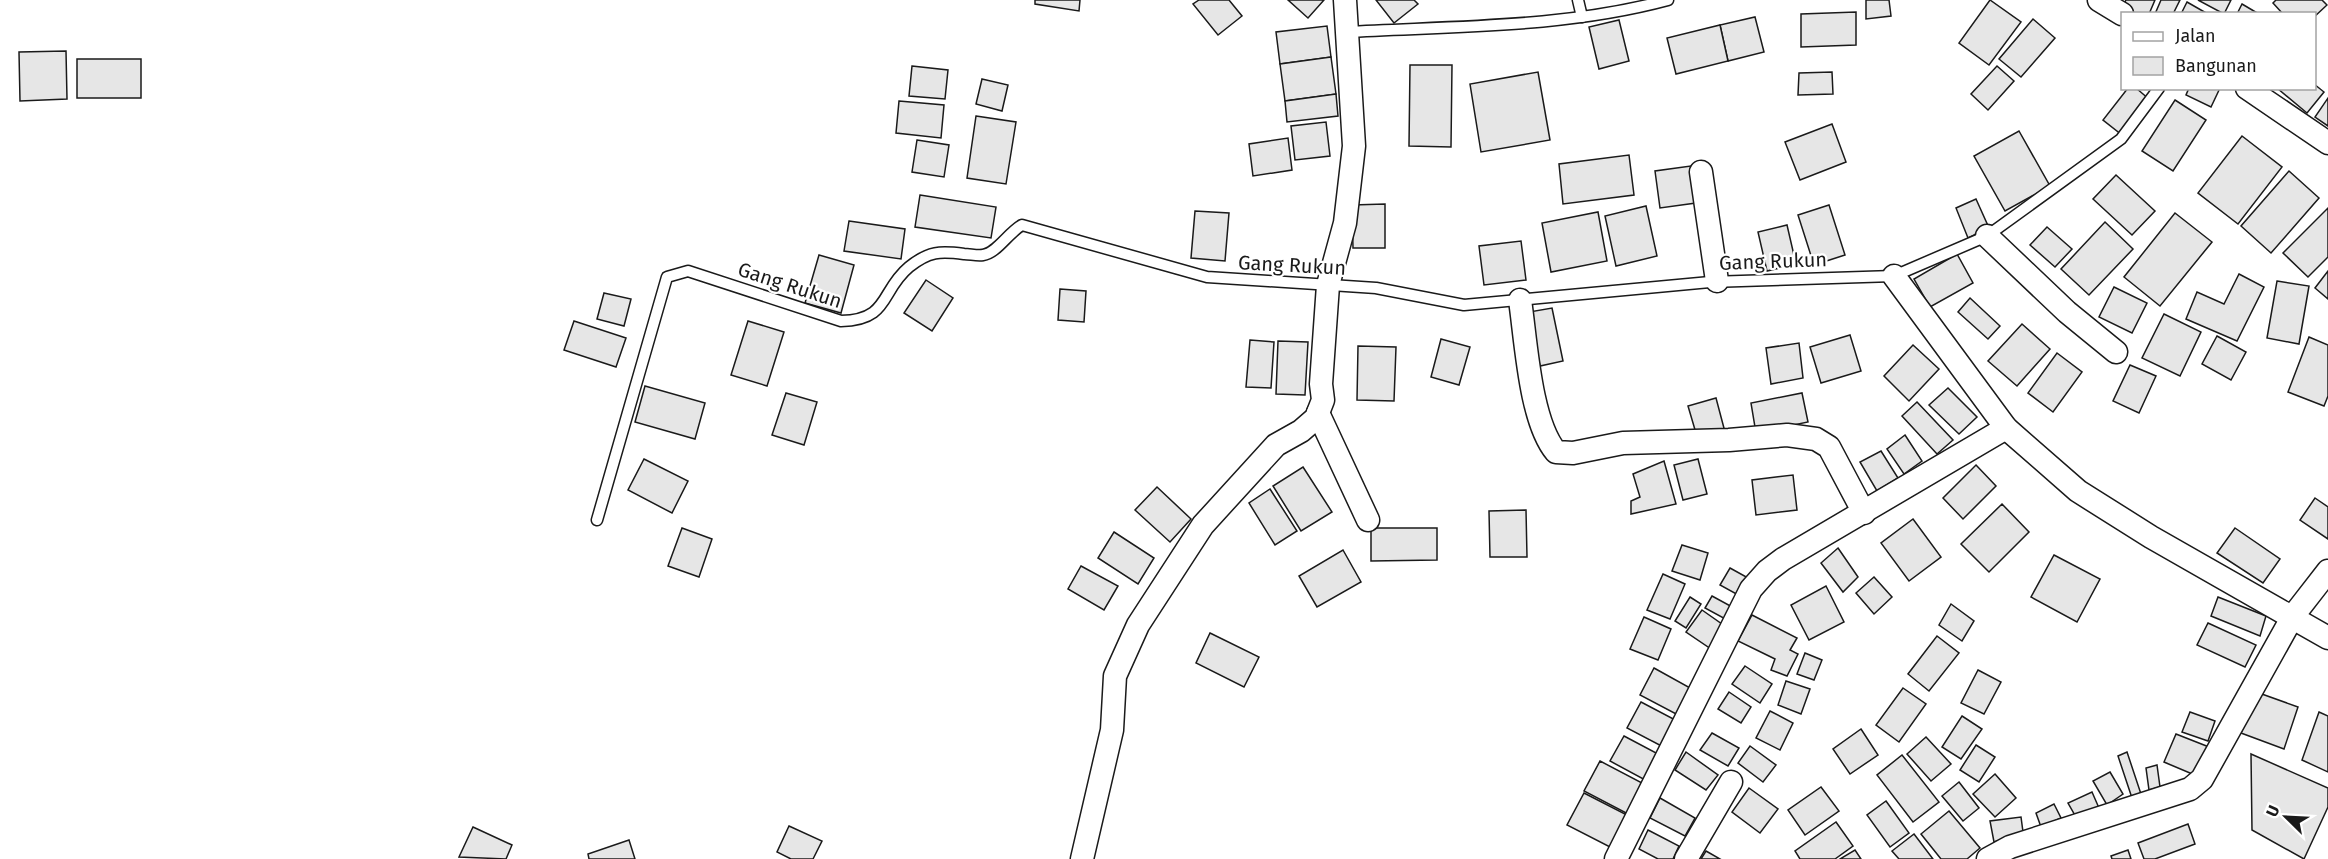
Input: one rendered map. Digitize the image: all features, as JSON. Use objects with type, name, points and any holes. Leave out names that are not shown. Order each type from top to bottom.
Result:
[{"type":"street","points":[[1082,859],[1112,730],[1115,676],[1138,625],[1203,525],[1276,446],[1301,431],[1318,413],[1323,400],[1321,384],[1328,285],[1345,223],[1354,146],[1345,0]]},
{"type":"street","points":[[2099,0],[2121,13]]},
{"type":"street","points":[[2250,90],[2328,143]]},
{"type":"street","points":[[1701,172],[1718,281]]},
{"type":"street","points":[[1987,236],[2067,312],[2116,352]]},
{"type":"street","points":[[1894,276],[2006,428],[2078,491],[2151,537],[2328,638]]},
{"type":"street","points":[[1520,300],[1538,418],[1547,441],[1556,452],[1573,453],[1623,443],[1729,440],[1787,435],[1816,439],[1829,447],[1864,513]]},
{"type":"street","points":[[1318,413],[1368,520]]},
{"type":"street","points":[[1616,859],[1751,589],[1767,571],[1783,559],[2006,428]]},
{"type":"street","points":[[1988,859],[2010,847],[2190,789],[2202,779],[2293,616],[2328,571]]},
{"type":"street","points":[[1686,859],[1731,782]]},
{"type":"lane","points":[[1578,0],[1582,17]]},
{"type":"lane","points":[[1347,32],[1505,24],[1582,17],[1634,9],[1668,0]]},
{"type":"lane","name":"Gang Rukun","points":[[597,520],[667,277],[688,271],[842,321],[860,321],[875,312],[908,268],[938,251],[982,256],[995,250],[1008,233],[1022,225],[1207,277],[1376,288],[1464,305],[1718,281],[1894,276],[1987,236],[2121,139],[2158,90]]},
{"type":"building","points":[[1035,0],[1080,0],[1079,11],[1035,4]]},
{"type":"building","points":[[1199,0],[1229,0],[1242,16],[1218,35],[1193,4]]},
{"type":"building","points":[[1288,0],[1324,0],[1308,18]]},
{"type":"building","points":[[1376,0],[1414,0],[1418,4],[1394,23]]},
{"type":"building","points":[[1866,0],[1889,0],[1891,16],[1866,19]]},
{"type":"building","points":[[1990,0],[2021,22],[1989,65],[1959,43]]},
{"type":"building","points":[[2126,0],[2155,0],[2150,12],[2121,10]]},
{"type":"building","points":[[2161,0],[2180,0],[2174,12],[2156,12]]},
{"type":"building","points":[[2198,0],[2231,0],[2225,12],[2220,12]]},
{"type":"building","points":[[2276,0],[2322,0],[2327,5],[2316,15],[2316,12],[2281,12],[2273,3]]},
{"type":"building","points":[[2187,2],[2204,12],[2182,12]]},
{"type":"building","points":[[2242,4],[2256,12],[2238,12]]},
{"type":"building","points":[[1856,12],[1856,45],[1801,47],[1801,14]]},
{"type":"building","points":[[1755,17],[1764,52],[1728,61],[1720,25]]},
{"type":"building","points":[[2033,19],[2055,38],[2021,77],[1999,59]]},
{"type":"building","points":[[1619,20],[1629,61],[1599,69],[1589,27]]},
{"type":"building","points":[[1720,25],[1728,61],[1676,74],[1667,38]]},
{"type":"building","points":[[1327,26],[1331,57],[1280,64],[1276,32]]},
{"type":"building","points":[[66,51],[67,99],[20,101],[19,52]]},
{"type":"building","points":[[1331,57],[1336,94],[1285,101],[1280,64]]},
{"type":"building","points":[[77,59],[141,59],[141,98],[77,98]]},
{"type":"building","points":[[1410,65],[1452,65],[1451,147],[1409,146]]},
{"type":"building","points":[[912,66],[948,70],[945,99],[909,96]]},
{"type":"building","points":[[1997,66],[2014,81],[1988,110],[1971,94]]},
{"type":"building","points":[[1538,72],[1550,140],[1481,152],[1470,84]]},
{"type":"building","points":[[1832,72],[1833,94],[1798,95],[1799,73]]},
{"type":"building","points":[[982,79],[1008,85],[1002,111],[976,104]]},
{"type":"building","points":[[2316,86],[2324,92],[2307,113],[2279,90],[2316,90]]},
{"type":"building","points":[[2126,90],[2138,90],[2150,100],[2122,135],[2103,120]]},
{"type":"building","points":[[2188,90],[2219,90],[2211,107],[2186,95]]},
{"type":"building","points":[[1336,94],[1338,116],[1287,122],[1285,101]]},
{"type":"building","points":[[2328,98],[2328,126],[2315,117]]},
{"type":"building","points":[[2175,100],[2206,120],[2173,171],[2142,151]]},
{"type":"building","points":[[899,101],[944,105],[941,138],[896,133]]},
{"type":"building","points":[[976,116],[1016,122],[1006,184],[967,178]]},
{"type":"building","points":[[1326,122],[1330,156],[1295,160],[1291,126]]},
{"type":"building","points":[[1832,124],[1846,162],[1800,180],[1785,142]]},
{"type":"building","points":[[2019,131],[2050,186],[2005,211],[1974,156]]},
{"type":"building","points":[[2242,136],[2282,167],[2238,224],[2198,193]]},
{"type":"building","points":[[1288,138],[1292,170],[1253,176],[1249,144]]},
{"type":"building","points":[[917,140],[949,145],[944,177],[912,172]]},
{"type":"building","points":[[1629,155],[1634,195],[1563,204],[1559,164]]},
{"type":"building","points":[[1698,165],[1703,202],[1660,208],[1655,171]]},
{"type":"building","points":[[2289,171],[2319,198],[2271,253],[2241,226]]},
{"type":"building","points":[[2116,175],[2155,211],[2132,235],[2093,199]]},
{"type":"building","points":[[920,195],[996,207],[991,238],[915,227]]},
{"type":"building","points":[[1976,199],[1989,228],[1968,238],[1956,208]]},
{"type":"building","points":[[1385,204],[1385,248],[1353,248],[1352,205]]},
{"type":"building","points":[[1829,205],[1845,255],[1814,265],[1798,215]]},
{"type":"building","points":[[1646,206],[1657,256],[1616,266],[1605,216]]},
{"type":"building","points":[[2328,208],[2328,257],[2308,277],[2283,253]]},
{"type":"building","points":[[1195,211],[1229,213],[1225,261],[1191,258]]},
{"type":"building","points":[[1598,212],[1607,261],[1551,272],[1542,223]]},
{"type":"building","points":[[2175,213],[2212,242],[2160,306],[2124,277]]},
{"type":"building","points":[[849,221],[905,229],[901,259],[844,251]]},
{"type":"building","points":[[2105,222],[2133,249],[2089,295],[2061,269]]},
{"type":"building","points":[[1787,225],[1796,264],[1767,271],[1758,232]]},
{"type":"building","points":[[2047,227],[2072,249],[2055,267],[2030,245]]},
{"type":"building","points":[[1521,241],[1526,280],[1484,285],[1479,246]]},
{"type":"building","points":[[1957,254],[1973,283],[1930,307],[1914,279]]},
{"type":"building","points":[[819,255],[854,265],[841,313],[805,303]]},
{"type":"building","points":[[2328,271],[2328,299],[2315,288]]},
{"type":"building","points":[[2239,274],[2264,287],[2237,341],[2186,319],[2197,292],[2224,304]]},
{"type":"building","points":[[926,280],[953,298],[932,331],[904,313]]},
{"type":"building","points":[[2277,281],[2309,286],[2299,344],[2267,338]]},
{"type":"building","points":[[2114,287],[2147,303],[2132,333],[2099,317]]},
{"type":"building","points":[[1060,289],[1086,291],[1084,322],[1058,320]]},
{"type":"building","points":[[604,293],[631,299],[624,326],[597,319]]},
{"type":"building","points":[[1970,298],[2000,326],[1988,339],[1958,312]]},
{"type":"building","points":[[1552,308],[1563,361],[1540,366],[1529,312]]},
{"type":"building","points":[[2164,314],[2201,332],[2180,376],[2142,358]]},
{"type":"building","points":[[574,321],[626,338],[616,367],[564,350]]},
{"type":"building","points":[[748,321],[784,332],[767,386],[731,375]]},
{"type":"building","points":[[2022,324],[2050,349],[2017,386],[1988,361]]},
{"type":"building","points":[[1850,335],[1861,371],[1821,383],[1810,347]]},
{"type":"building","points":[[2217,336],[2246,352],[2231,380],[2202,364]]},
{"type":"building","points":[[2309,337],[2328,345],[2328,396],[2324,406],[2288,392]]},
{"type":"building","points":[[1441,339],[1470,347],[1459,385],[1431,377]]},
{"type":"building","points":[[1250,340],[1274,342],[1271,388],[1246,387]]},
{"type":"building","points":[[1278,341],[1308,342],[1305,395],[1276,394]]},
{"type":"building","points":[[1799,343],[1803,378],[1771,384],[1766,348]]},
{"type":"building","points":[[1913,345],[1939,369],[1909,401],[1884,376]]},
{"type":"building","points":[[1358,346],[1396,347],[1394,401],[1357,400]]},
{"type":"building","points":[[2057,353],[2082,372],[2053,412],[2028,393]]},
{"type":"building","points":[[2130,365],[2156,376],[2139,413],[2113,401]]},
{"type":"building","points":[[645,386],[705,403],[695,439],[635,422]]},
{"type":"building","points":[[1948,388],[1977,417],[1959,434],[1929,405]]},
{"type":"building","points":[[786,393],[817,402],[804,445],[772,435]]},
{"type":"building","points":[[1802,393],[1808,422],[1756,433],[1751,403]]},
{"type":"building","points":[[1716,398],[1725,432],[1698,440],[1688,406]]},
{"type":"building","points":[[1917,402],[1953,440],[1937,454],[1902,416]]},
{"type":"building","points":[[1905,435],[1922,461],[1904,474],[1887,449]]},
{"type":"building","points":[[1881,451],[1898,478],[1877,491],[1860,462]]},
{"type":"building","points":[[644,459],[688,481],[672,513],[628,490]]},
{"type":"building","points":[[1698,459],[1707,494],[1683,500],[1674,465]]},
{"type":"building","points":[[1664,461],[1676,504],[1631,514],[1631,501],[1640,497],[1633,474]]},
{"type":"building","points":[[1976,465],[1996,486],[1963,519],[1943,498]]},
{"type":"building","points":[[1303,467],[1332,512],[1301,531],[1273,486]]},
{"type":"building","points":[[1793,475],[1797,510],[1756,515],[1752,480]]},
{"type":"building","points":[[1157,487],[1191,519],[1170,542],[1135,510]]},
{"type":"building","points":[[1270,489],[1297,531],[1275,545],[1249,503]]},
{"type":"building","points":[[2315,498],[2328,507],[2328,539],[2300,520]]},
{"type":"building","points":[[2002,504],[2029,532],[1989,572],[1961,544]]},
{"type":"building","points":[[1526,510],[1527,557],[1490,557],[1489,511]]},
{"type":"building","points":[[1913,519],[1941,557],[1909,581],[1881,543]]},
{"type":"building","points":[[682,528],[712,539],[699,577],[668,566]]},
{"type":"building","points":[[1371,528],[1437,528],[1437,560],[1371,561]]},
{"type":"building","points":[[2235,528],[2280,559],[2263,583],[2217,553]]},
{"type":"building","points":[[1114,532],[1154,558],[1138,584],[1098,558]]},
{"type":"building","points":[[1682,545],[1708,553],[1700,580],[1672,571]]},
{"type":"building","points":[[1838,548],[1858,577],[1843,592],[1821,563]]},
{"type":"building","points":[[1343,550],[1361,582],[1317,607],[1299,576]]},
{"type":"building","points":[[2054,555],[2100,579],[2077,622],[2031,597]]},
{"type":"building","points":[[1081,566],[1118,586],[1104,610],[1068,589]]},
{"type":"building","points":[[1730,568],[1750,579],[1740,596],[1720,585]]},
{"type":"building","points":[[1663,574],[1685,584],[1670,619],[1647,610]]},
{"type":"building","points":[[1874,577],[1892,597],[1874,614],[1856,593]]},
{"type":"building","points":[[1826,586],[1844,622],[1809,640],[1791,605]]},
{"type":"building","points":[[1712,596],[1736,609],[1729,621],[1705,608]]},
{"type":"building","points":[[1690,597],[1701,604],[1686,628],[1675,621]]},
{"type":"building","points":[[2218,597],[2266,616],[2260,636],[2211,616]]},
{"type":"building","points":[[1951,604],[1974,621],[1962,641],[1939,625]]},
{"type":"building","points":[[1702,610],[1729,629],[1714,651],[1686,632]]},
{"type":"building","points":[[1752,615],[1797,638],[1790,650],[1798,654],[1787,676],[1771,670],[1775,659],[1738,641]]},
{"type":"building","points":[[1644,617],[1671,629],[1658,660],[1630,649]]},
{"type":"building","points":[[2208,623],[2256,645],[2245,667],[2197,645]]},
{"type":"building","points":[[1210,633],[1259,657],[1244,687],[1196,663]]},
{"type":"building","points":[[1937,636],[1959,653],[1929,691],[1908,674]]},
{"type":"building","points":[[1805,653],[1822,660],[1814,680],[1797,674]]},
{"type":"building","points":[[1745,666],[1772,684],[1760,703],[1732,684]]},
{"type":"building","points":[[1654,668],[1692,689],[1678,715],[1640,695]]},
{"type":"building","points":[[1978,670],[2001,682],[1984,714],[1961,703]]},
{"type":"building","points":[[1786,681],[1810,689],[1801,714],[1778,705]]},
{"type":"building","points":[[1903,688],[1926,704],[1899,742],[1876,725]]},
{"type":"building","points":[[1729,692],[1751,707],[1741,723],[1718,709]]},
{"type":"building","points":[[2259,693],[2298,707],[2284,749],[2241,733]]},
{"type":"building","points":[[1641,702],[1683,724],[1669,750],[1627,728]]},
{"type":"building","points":[[1770,711],[1793,723],[1780,750],[1756,738]]},
{"type":"building","points":[[2190,712],[2215,721],[2208,741],[2182,732]]},
{"type":"building","points":[[2319,712],[2328,716],[2328,772],[2302,760]]},
{"type":"building","points":[[1962,716],[1982,729],[1961,759],[1942,747]]},
{"type":"building","points":[[1861,729],[1878,755],[1850,774],[1833,749]]},
{"type":"building","points":[[1712,733],[1739,748],[1728,766],[1700,750]]},
{"type":"building","points":[[2176,734],[2209,747],[2197,776],[2164,762]]},
{"type":"building","points":[[1624,736],[1660,755],[1647,781],[1610,761]]},
{"type":"building","points":[[1926,737],[1951,764],[1931,781],[1907,754]]},
{"type":"building","points":[[1976,745],[1995,757],[1979,782],[1960,770]]},
{"type":"building","points":[[1750,746],[1776,765],[1763,782],[1738,763]]},
{"type":"building","points":[[1686,752],[1718,775],[1706,790],[1675,770]]},
{"type":"building","points":[[2127,752],[2141,794],[2132,798],[2118,756]]},
{"type":"building","points":[[2251,754],[2328,788],[2328,807],[2304,859],[2252,830]]},
{"type":"building","points":[[1902,755],[1939,802],[1913,822],[1877,775]]},
{"type":"building","points":[[1600,761],[1644,784],[1628,814],[1584,791]]},
{"type":"building","points":[[2157,765],[2160,787],[2149,790],[2146,768]]},
{"type":"building","points":[[2110,772],[2123,794],[2107,805],[2093,781]]},
{"type":"building","points":[[1995,774],[2016,798],[1995,817],[1973,794]]},
{"type":"building","points":[[1959,782],[1979,808],[1963,821],[1942,796]]},
{"type":"building","points":[[1821,787],[1839,811],[1805,835],[1788,810]]},
{"type":"building","points":[[1749,788],[1778,809],[1760,833],[1732,812]]},
{"type":"building","points":[[2092,792],[2099,808],[2076,817],[2068,803]]},
{"type":"building","points":[[1584,793],[1627,815],[1610,847],[1567,825]]},
{"type":"building","points":[[1660,798],[1695,818],[1685,836],[1650,818]]},
{"type":"building","points":[[1886,801],[1909,833],[1890,847],[1867,815]]},
{"type":"building","points":[[2054,804],[2061,818],[2041,827],[2036,813]]},
{"type":"building","points":[[1949,811],[1980,848],[1967,859],[1941,859],[1921,834]]},
{"type":"building","points":[[2021,817],[2023,832],[1994,842],[1990,821]]},
{"type":"building","points":[[1836,822],[1853,846],[1835,859],[1800,859],[1795,851]]},
{"type":"building","points":[[2188,824],[2195,844],[2155,859],[2144,859],[2138,843]]},
{"type":"building","points":[[789,826],[822,841],[813,859],[791,859],[777,852]]},
{"type":"building","points":[[473,827],[512,845],[506,859],[459,857]]},
{"type":"building","points":[[1648,830],[1679,846],[1673,859],[1658,859],[1639,849]]},
{"type":"building","points":[[1914,834],[1933,859],[1899,859],[1892,851]]},
{"type":"building","points":[[629,840],[635,859],[589,859],[588,854]]},
{"type":"building","points":[[1855,850],[1861,859],[1840,859]]},
{"type":"building","points":[[2128,850],[2131,859],[2112,859],[2111,856]]},
{"type":"building","points":[[1706,851],[1720,859],[1701,859]]}]
